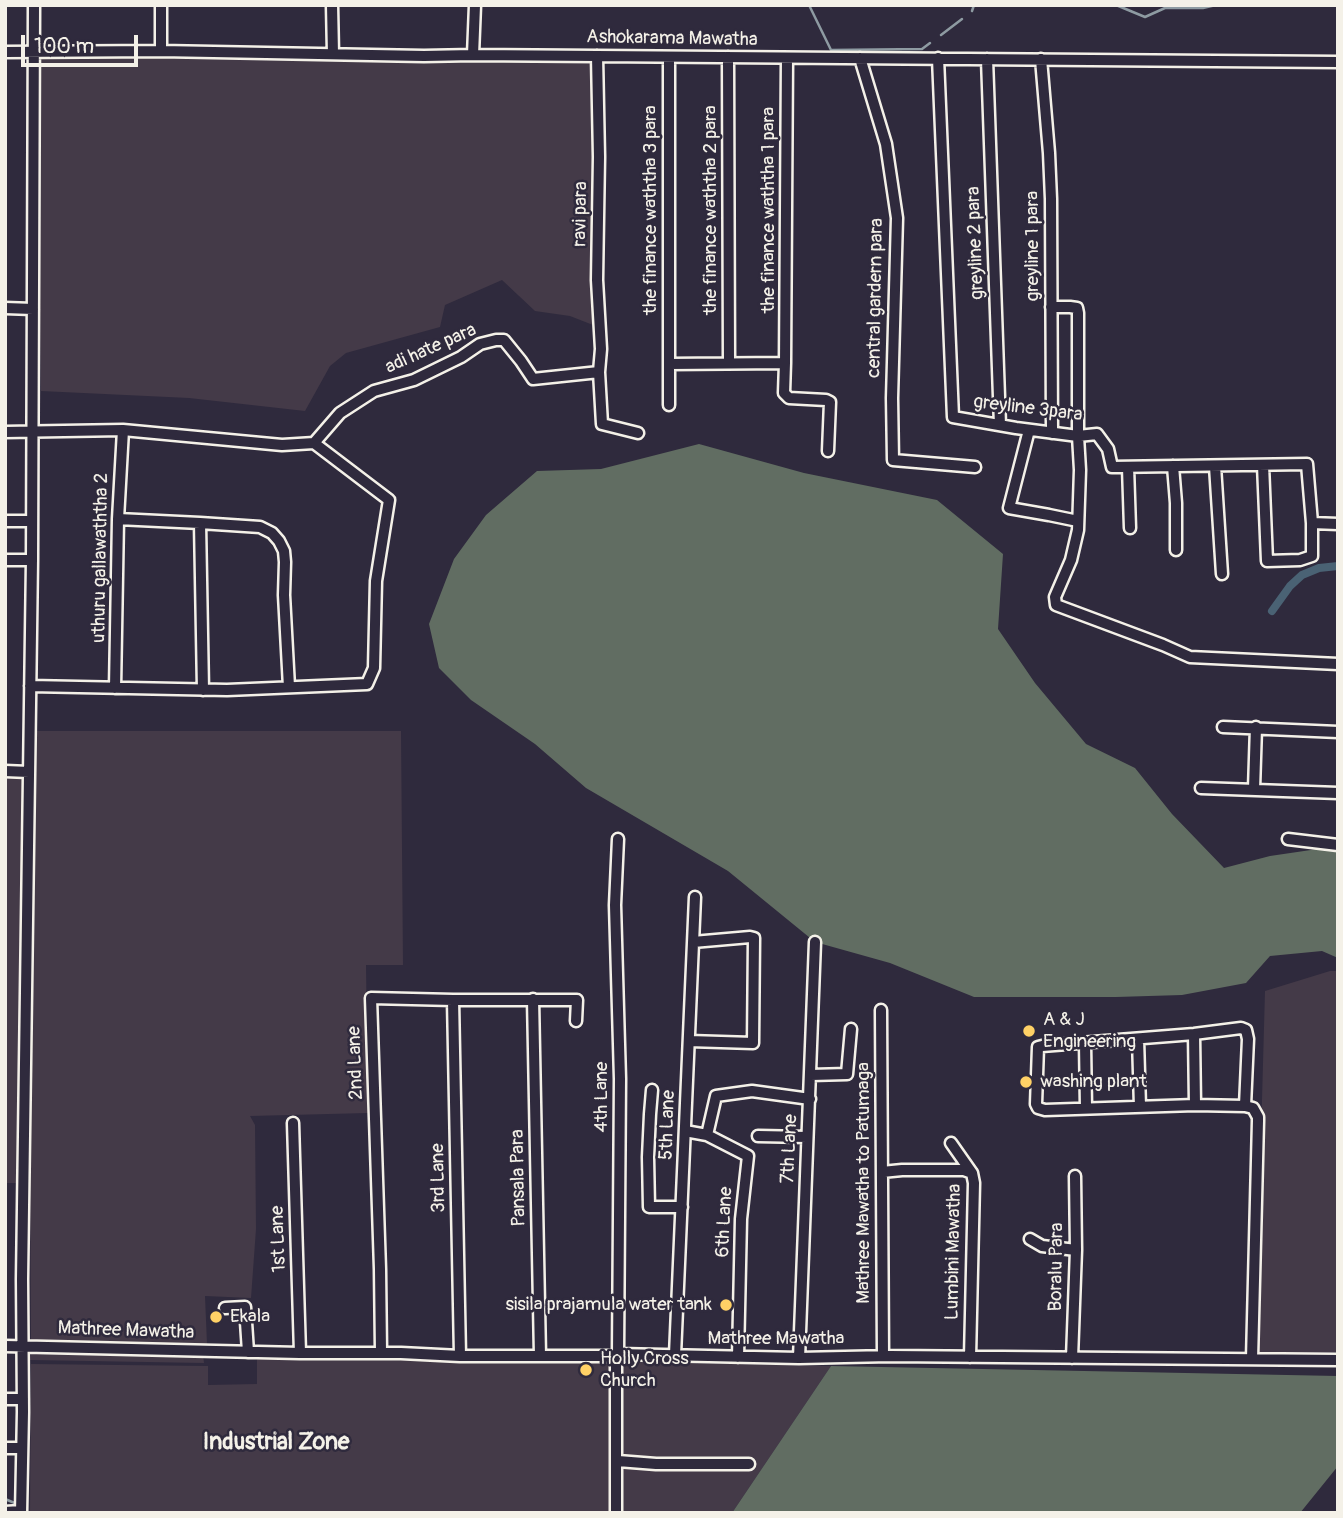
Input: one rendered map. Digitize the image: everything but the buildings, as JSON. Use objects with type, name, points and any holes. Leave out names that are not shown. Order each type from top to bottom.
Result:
[{"type":"street","points":[[5,1512],[21,1512],[32,560],[34,5]]},
{"type":"street","points":[[161,5],[161,51]]},
{"type":"street","points":[[332,5],[333,54]]},
{"type":"street","points":[[472,55],[475,5]]},
{"type":"street","name":"Ashokarama Mawatha","points":[[5,52],[161,51],[424,56],[1338,62]]},
{"type":"street","name":"ravi para","points":[[597,56],[597,280],[601,349],[599,372]]},
{"type":"street","name":"the finance waththa 3 para","points":[[669,57],[669,405]]},
{"type":"street","name":"the finance waththa 2 para","points":[[728,57],[729,363]]},
{"type":"street","name":"the finance waththa 1 para","points":[[787,58],[785,393],[789,398],[830,402],[828,451]]},
{"type":"street","name":"central gardern para","points":[[860,58],[886,144],[897,218],[893,460],[975,467]]},
{"type":"street","name":"greyline 3para","points":[[938,58],[953,417],[1052,433],[1078,436],[1097,434],[1108,449],[1112,467],[1128,467]]},
{"type":"street","name":"greyline 2 para","points":[[987,59],[1000,425]]},
{"type":"street","name":"greyline 1 para","points":[[1041,59],[1049,153],[1052,433]]},
{"type":"street","points":[[1051,307],[1077,308],[1080,470],[1078,522],[1071,560],[1055,597],[1056,605],[1190,657],[1338,664]]},
{"type":"street","points":[[5,308],[33,309]]},
{"type":"street","name":"adi hate para","points":[[314,443],[340,413],[374,391],[414,380],[461,357],[480,344],[496,340],[504,340],[533,379],[599,372]]},
{"type":"street","points":[[669,363],[785,363]]},
{"type":"street","points":[[599,372],[602,424],[638,433]]},
{"type":"street","points":[[5,432],[123,430],[282,445],[314,443],[389,500],[376,581],[374,668],[367,684],[227,691],[30,686]]},
{"type":"street","name":"uthuru gallawaththa 2","points":[[116,688],[118,519],[123,430]]},
{"type":"street","points":[[1029,430],[1009,508],[1078,522]]},
{"type":"street","points":[[1130,528],[1128,467],[1307,464],[1312,556],[1300,560],[1266,561],[1263,465]]},
{"type":"street","points":[[1173,466],[1176,550]]},
{"type":"street","points":[[1215,466],[1222,574]]},
{"type":"street","points":[[118,519],[260,527],[272,533],[284,551],[289,687]]},
{"type":"street","points":[[5,521],[32,521]]},
{"type":"street","points":[[200,523],[203,690]]},
{"type":"street","points":[[1311,523],[1338,524]]},
{"type":"street","points":[[5,560],[32,560]]},
{"type":"street","points":[[1223,727],[1338,732]]},
{"type":"street","points":[[1254,789],[1256,727]]},
{"type":"street","points":[[5,771],[29,772]]},
{"type":"street","points":[[1201,788],[1338,793]]},
{"type":"street","name":"4th Lane","points":[[617,1513],[620,1079],[615,905],[618,839]]},
{"type":"street","points":[[1288,839],[1338,845]]},
{"type":"street","name":"5th Lane","points":[[675,1355],[695,897]]},
{"type":"street","points":[[689,1041],[753,1043],[754,938],[693,942]]},
{"type":"street","name":"7th Lane","points":[[799,1358],[815,942]]},
{"type":"street","name":"2nd Lane","points":[[381,1352],[371,998],[576,1000],[576,1021]]},
{"type":"street","name":"Pansala Para","points":[[533,999],[540,1356]]},
{"type":"street","name":"3rd Lane","points":[[453,1000],[460,1356]]},
{"type":"street","name":"Mathree Mawatha to Patumaga","points":[[881,1010],[883,1356]]},
{"type":"street","points":[[1245,1106],[1248,1039],[1246,1030],[1241,1028],[1038,1047],[1036,1104],[1038,1108],[1045,1110],[1195,1105],[1252,1108],[1258,1117],[1252,1359]]},
{"type":"street","points":[[811,1075],[847,1074],[851,1029]]},
{"type":"street","points":[[1194,1034],[1195,1105]]},
{"type":"street","points":[[1138,1039],[1140,1107]]},
{"type":"street","points":[[1085,1043],[1086,1108]]},
{"type":"street","points":[[652,1090],[649,1207],[682,1207]]},
{"type":"street","points":[[707,1135],[716,1097],[752,1091],[810,1099]]},
{"type":"street","name":"1st Lane","points":[[293,1124],[300,1353]]},
{"type":"street","name":"6th Lane","points":[[685,1131],[707,1135],[748,1156],[741,1219],[738,1357]]},
{"type":"street","points":[[758,1136],[807,1137]]},
{"type":"street","points":[[951,1143],[972,1172]]},
{"type":"street","name":"Lumbini Mawatha","points":[[882,1172],[972,1172],[974,1183],[970,1357]]},
{"type":"street","name":"Boralu Para","points":[[1072,1358],[1076,1250],[1075,1176]]},
{"type":"street","points":[[1030,1239],[1042,1246],[1076,1250]]},
{"type":"street","points":[[225,1308],[245,1307],[248,1352]]},
{"type":"street","name":"Mathree Mawatha","points":[[5,1346],[300,1353],[381,1352],[460,1356],[1338,1360]]},
{"type":"street","points":[[5,1399],[23,1399]]},
{"type":"street","points":[[5,1448],[22,1448]]},
{"type":"street","points":[[618,1461],[656,1464],[749,1464]]},
{"type":"shaded area","points":[[37,55],[341,60],[597,60],[593,325],[570,316],[535,311],[502,280],[445,305],[440,327],[346,353],[330,366],[305,411],[189,398],[41,391]]},
{"type":"shaded area","points":[[34,731],[401,731],[403,965],[366,965],[368,1113],[250,1116],[255,1125],[256,1229],[251,1298],[205,1296],[207,1344],[31,1343],[29,968]]},
{"type":"shaded area","points":[[5,775],[22,775],[22,1183],[5,1183]]},
{"type":"shaded area","points":[[1330,971],[1338,971],[1338,1352],[1255,1352],[1265,991]]},
{"type":"shaded area","name":"Ekala","points":[[31,1350],[203,1355],[204,1363],[30,1360]]},
{"type":"shaded area","points":[[257,1354],[831,1366],[732,1513],[30,1513],[31,1364],[208,1366],[208,1385],[257,1384]]},
{"type":"green space","points":[[699,444],[804,473],[937,500],[1003,554],[998,629],[1035,683],[1086,744],[1135,768],[1172,814],[1224,868],[1270,856],[1338,846],[1338,958],[1322,951],[1270,956],[1246,983],[1182,995],[974,997],[890,963],[815,942],[728,871],[586,788],[535,744],[471,700],[439,668],[429,624],[454,559],[486,515],[537,471],[601,469]]},
{"type":"green space","points":[[831,1366],[1338,1376],[1338,1466],[1300,1513],[732,1513]]},
{"type":"waterway","points":[[809,5],[831,50],[922,49],[930,43]]},
{"type":"waterway","points":[[972,11],[974,5]]},
{"type":"waterway","points":[[1100,5],[1116,5],[1145,17],[1165,8],[1203,8],[1216,5]]},
{"type":"waterway","points":[[941,35],[962,19]]},
{"type":"waterway","points":[[1272,611],[1290,586],[1302,575],[1319,568],[1338,566]]},
{"type":"waterway","points":[[5,1499],[17,1504]]},
{"type":"place","name":"A & J Engineering","points":[[1029,1031]]},
{"type":"place","name":"washing plant","points":[[1026,1082]]},
{"type":"place","name":"sisila prajamula water tank","points":[[726,1305]]},
{"type":"place","name":"Ekala","points":[[216,1317]]},
{"type":"place","name":"Holly Cross Church","points":[[586,1370]]},
{"type":"district","name":"Industrial Zone","points":[[276,1443]]}]
